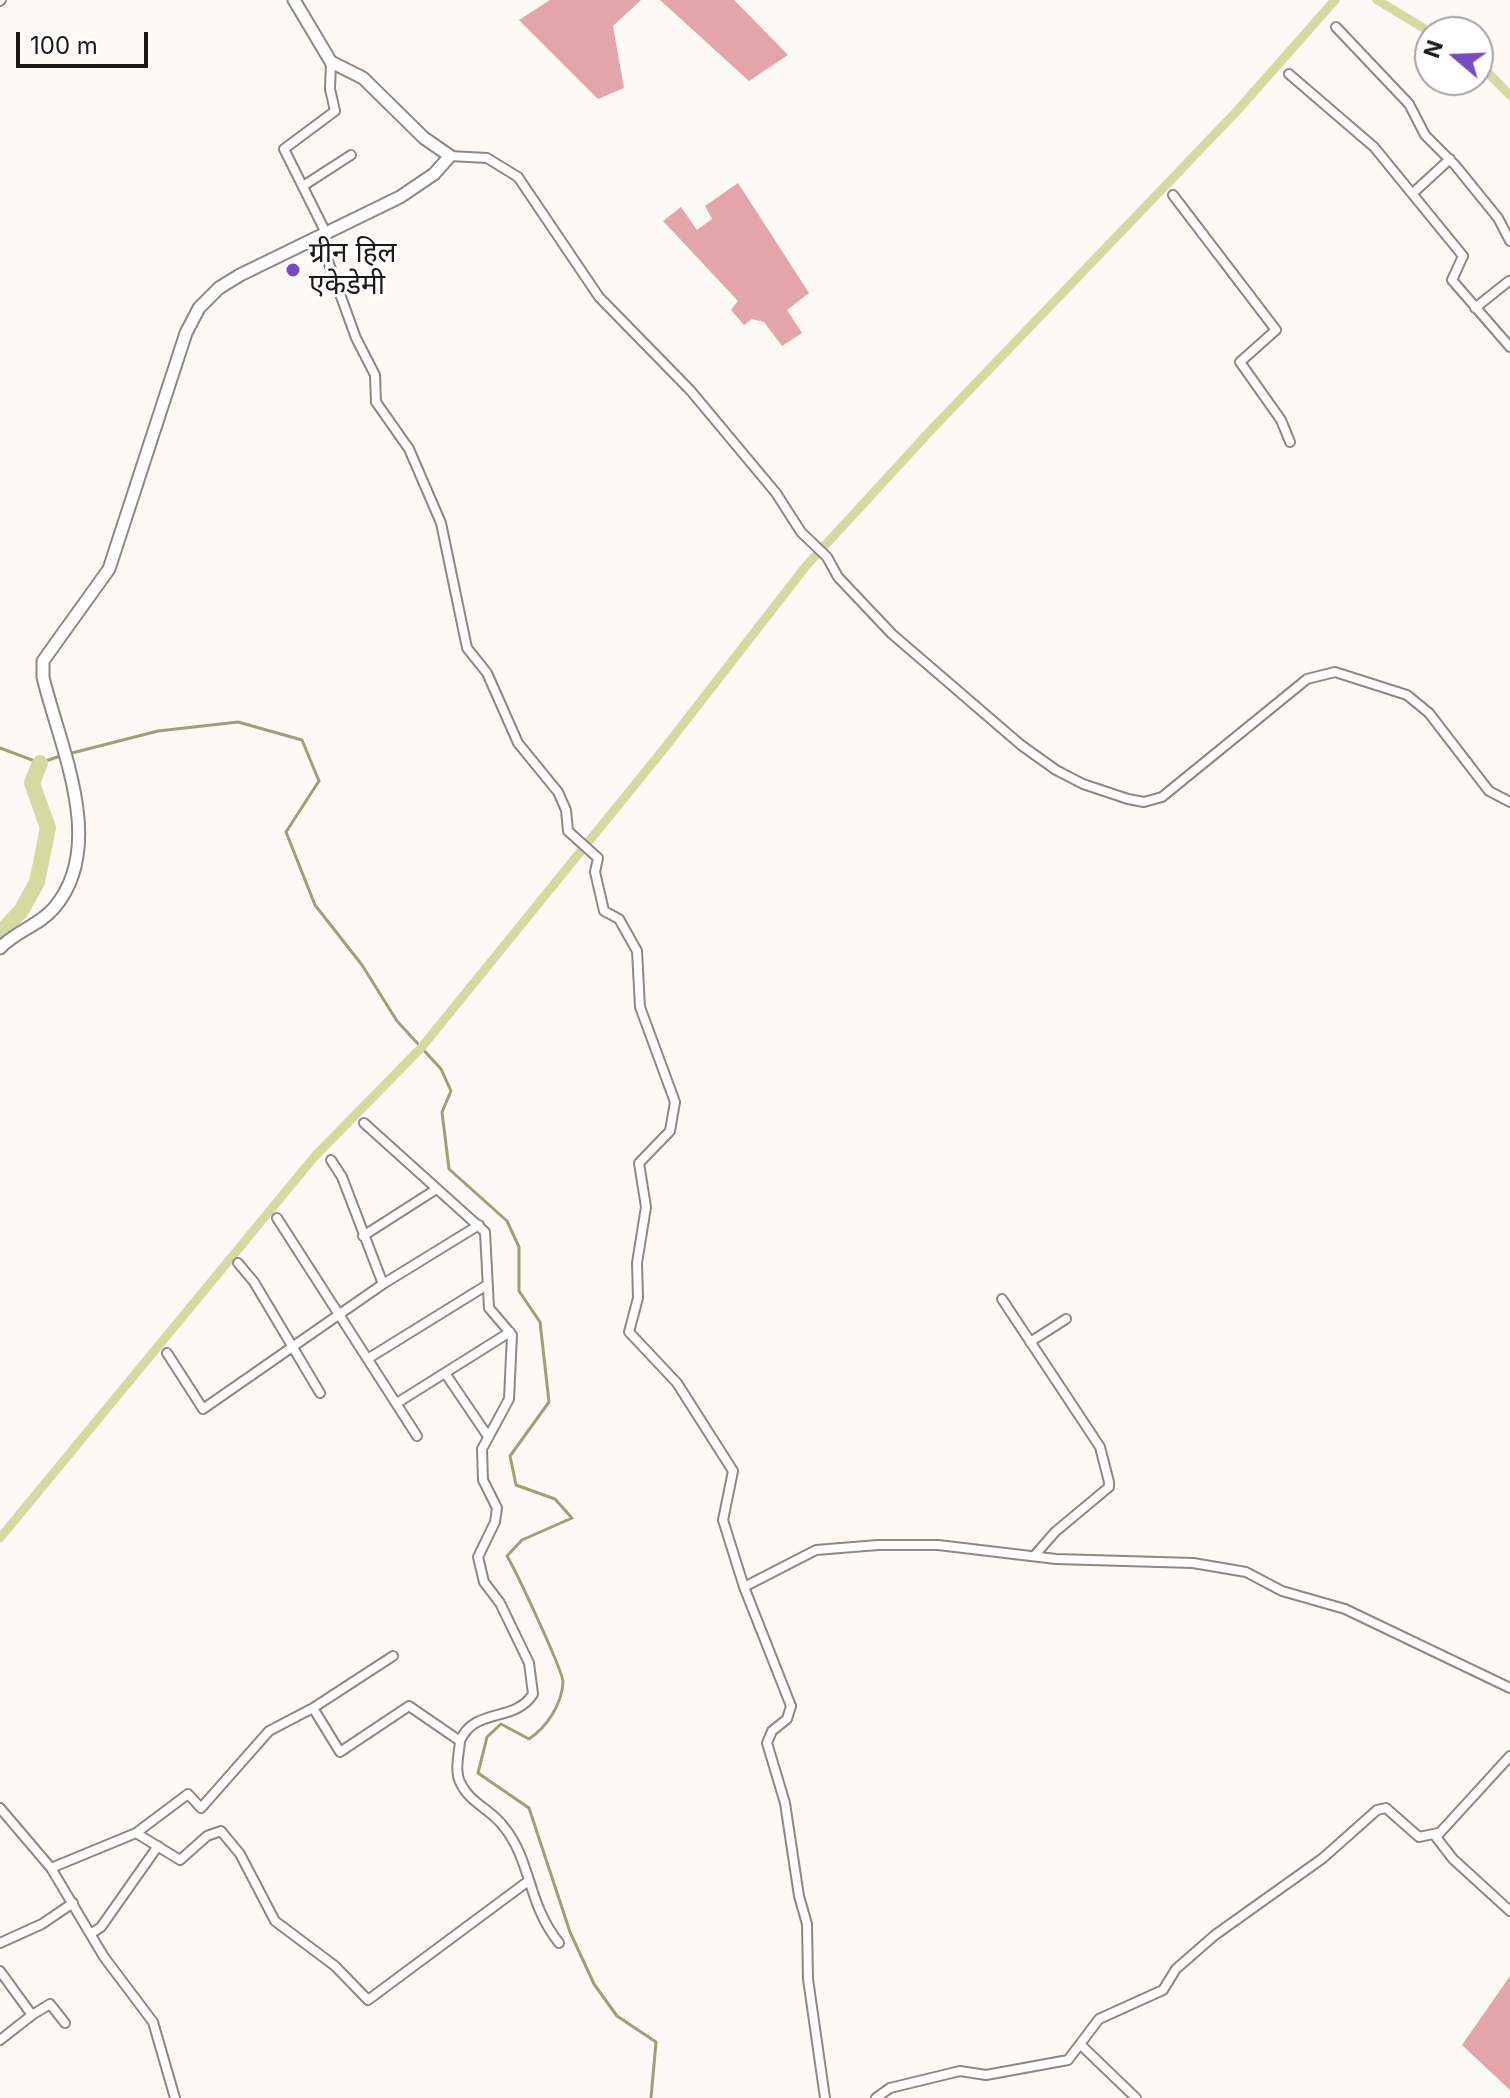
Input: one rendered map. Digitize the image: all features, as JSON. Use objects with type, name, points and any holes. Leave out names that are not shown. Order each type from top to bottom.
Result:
[{"type":"street","points":[[294,0],[331,62],[363,78],[424,138],[450,156],[487,158],[518,177],[599,297],[690,390],[776,493],[803,536],[827,557],[838,577],[892,634],[1004,731],[1056,770],[1103,792],[1144,802],[1162,797],[1307,679],[1331,672],[1407,695],[1429,713],[1489,791],[1510,802]]},
{"type":"street","points":[[1336,27],[1409,104],[1425,135],[1450,159],[1498,218],[1510,241]]},
{"type":"street","points":[[331,62],[330,89],[335,111],[326,122],[284,149],[303,186],[352,326],[375,375],[376,402],[409,449],[441,523],[467,648],[487,673],[518,743],[558,792],[566,810],[568,831],[598,858],[595,872],[599,900],[604,911],[619,919],[637,951],[640,1007],[675,1102],[670,1131],[639,1163],[646,1207],[637,1263],[638,1298],[629,1332],[677,1383],[703,1428],[731,1465],[733,1482],[723,1515],[744,1587],[791,1706],[787,1719],[772,1731],[767,1743],[785,1803],[799,1896],[807,1924],[809,1989],[825,2098]]},
{"type":"street","points":[[1289,74],[1374,147],[1413,193],[1463,256],[1452,280],[1509,345]]},
{"type":"street","points":[[303,186],[351,155]]},
{"type":"street","points":[[0,948],[57,906],[71,874],[79,824],[59,732],[43,677],[43,661],[109,569],[194,316],[227,283],[400,197],[434,174],[450,156]]},
{"type":"street","points":[[1413,193],[1450,159]]},
{"type":"street","points":[[1173,195],[1276,330],[1240,362],[1281,420],[1290,442]]},
{"type":"street","points":[[1475,308],[1509,281]]},
{"type":"street","points":[[364,1123],[435,1190],[479,1225],[488,1246],[489,1308],[510,1332],[514,1355],[509,1399],[487,1435],[481,1464],[483,1480],[497,1508],[495,1522],[482,1544],[478,1566],[484,1582],[500,1603],[517,1637],[534,1683],[533,1694],[523,1708],[477,1720],[466,1729],[460,1741],[457,1775],[470,1798],[504,1826],[520,1853],[538,1912],[559,1943]]},
{"type":"street","points":[[331,1160],[342,1177],[383,1284]]},
{"type":"street","points":[[363,1236],[435,1190]]},
{"type":"street","points":[[277,1218],[341,1313],[417,1436]]},
{"type":"street","points":[[167,1353],[203,1409],[383,1284],[479,1225]]},
{"type":"street","points":[[238,1263],[294,1347],[320,1393]]},
{"type":"street","points":[[369,1358],[487,1285]]},
{"type":"street","points":[[1002,1299],[1100,1447],[1109,1482],[1109,1487],[1055,1532],[1035,1555]]},
{"type":"street","points":[[1030,1342],[1066,1319]]},
{"type":"street","points":[[397,1403],[510,1332]]},
{"type":"street","points":[[445,1373],[487,1435]]},
{"type":"street","points":[[744,1587],[816,1550],[938,1545],[1035,1555],[1167,1560],[1246,1572],[1282,1591],[1345,1609],[1510,1688]]},
{"type":"street","points":[[51,1868],[136,1833],[188,1794],[201,1808],[269,1731],[313,1708],[393,1656]]},
{"type":"street","points":[[313,1708],[340,1752],[409,1706],[460,1741]]},
{"type":"street","points":[[1510,1756],[1438,1833],[1436,1841],[1510,1911]]},
{"type":"street","points":[[0,1808],[51,1868],[104,1957],[153,2022],[175,2098]]},
{"type":"street","points":[[876,2098],[890,2088],[960,2071],[986,2075],[1071,2059],[1099,2019],[1163,1990],[1176,1969],[1207,1941],[1323,1858],[1377,1810],[1386,1808],[1419,1837],[1438,1833]]},
{"type":"street","points":[[136,1833],[180,1860],[207,1836],[221,1831],[240,1854],[275,1921],[335,1966],[368,2000],[527,1882]]},
{"type":"street","points":[[92,1933],[101,1927],[158,1846]]},
{"type":"street","points":[[0,1943],[42,1924],[73,1903]]},
{"type":"street","points":[[0,1971],[32,2015]]},
{"type":"street","points":[[0,2040],[50,2004],[65,2023]]},
{"type":"street","points":[[1082,2046],[1136,2098]]},
{"type":"shaded area","points":[[550,0],[641,0],[613,26],[624,88],[598,99],[519,20]]},
{"type":"shaded area","points":[[660,0],[734,0],[788,55],[749,81]]},
{"type":"shaded area","points":[[738,183],[809,293],[787,310],[802,333],[782,346],[764,322],[752,319],[744,325],[731,310],[738,301],[663,221],[681,207],[697,230],[712,219],[705,206]]},
{"type":"shaded area","points":[[1510,1976],[1510,2090],[1462,2045]]},
{"type":"waterway","points":[[0,1538],[315,1156],[421,1048],[663,750],[806,566],[931,430],[1236,112],[1335,0]]},
{"type":"waterway","points":[[1377,0],[1414,22]]},
{"type":"waterway","points":[[1494,79],[1510,95]]},
{"type":"waterway","points":[[68,754],[158,731],[238,722],[302,740],[319,781],[286,832],[315,905],[362,965],[397,1021],[441,1069],[451,1091],[442,1112],[449,1169],[507,1221],[519,1247],[519,1291],[540,1322],[549,1402],[510,1456],[516,1485],[555,1499],[572,1518],[522,1540],[507,1556],[556,1660],[563,1682],[562,1690],[552,1714],[529,1739],[501,1724],[487,1737],[478,1773],[529,1808],[570,1932],[594,1984],[617,2016],[656,2042],[651,2098]]},
{"type":"waterway","points":[[0,748],[40,763],[60,756]]},
{"type":"waterway","points":[[0,933],[21,911],[37,882],[48,828],[32,783],[40,763]]},
{"type":"place","name":"ग्रीन हिल एकेडेमी","points":[[293,270]]}]
